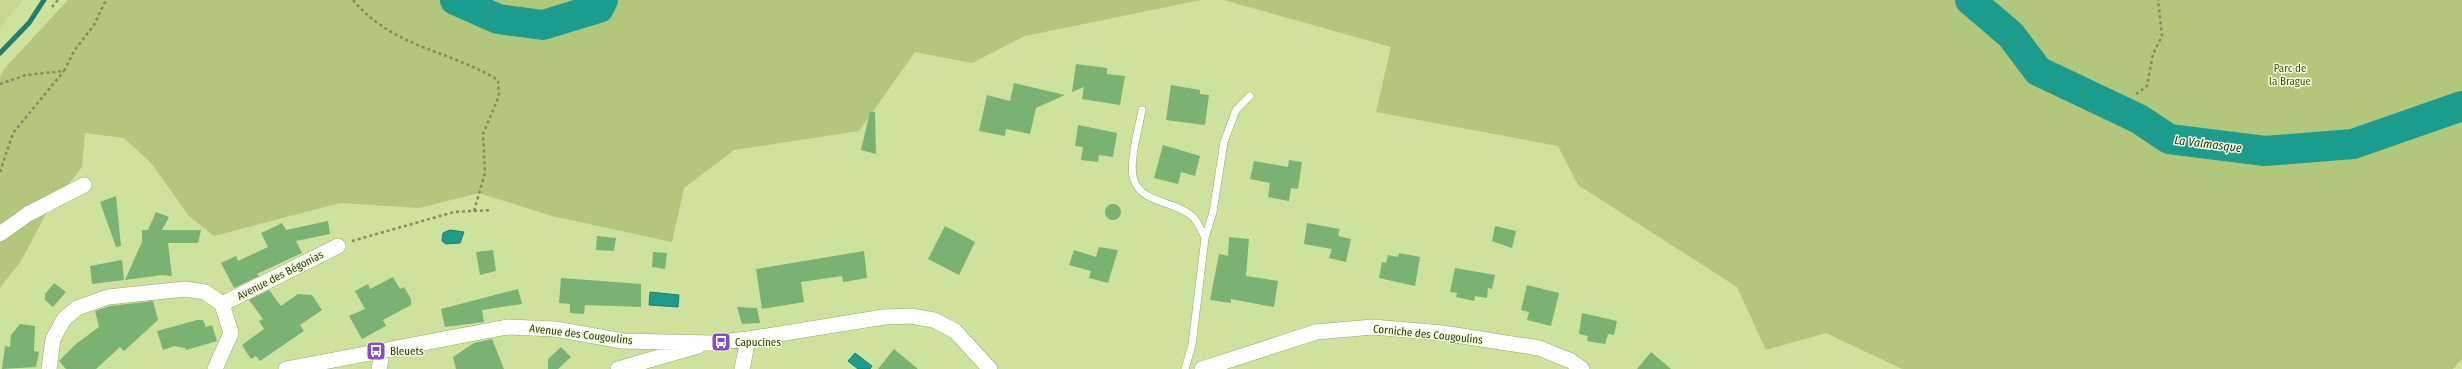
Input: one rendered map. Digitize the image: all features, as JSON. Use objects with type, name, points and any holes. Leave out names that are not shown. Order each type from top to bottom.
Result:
[{"type":"street","points":[[0,234],[28,214],[84,185]]},
{"type":"street","name":"Avenue des Bégonias","points":[[222,304],[338,246]]},
{"type":"street","points":[[49,369],[53,340],[60,326],[64,319],[83,306],[108,297],[185,289],[205,292],[222,304],[231,334],[215,369]]},
{"type":"street","points":[[618,369],[666,349],[712,342],[748,339],[884,316],[911,316],[934,320],[956,331],[990,369]]},
{"type":"street","name":"Avenue des Cougoulins","points":[[286,369],[483,330],[528,326],[555,329],[666,349]]},
{"type":"street","name":"Corniche des Cougoulins","points":[[1202,369],[1316,332],[1373,327],[1442,333],[1540,348],[1571,361],[1582,369]]},
{"type":"street","points":[[742,369],[748,339]]},
{"type":"street","points":[[379,369],[380,350]]},
{"type":"lane","points":[[1185,369],[1192,345],[1205,238],[1213,212],[1224,142],[1236,110],[1250,96]]},
{"type":"lane","points":[[1142,110],[1133,166],[1134,181],[1144,195],[1177,207],[1193,217],[1205,238]]},
{"type":"path","points":[[52,7],[58,0]]},
{"type":"path","points":[[0,172],[13,133],[64,71],[74,51],[94,24],[106,0]]},
{"type":"path","points":[[353,0],[360,9],[400,39],[481,69],[498,80],[499,96],[483,134],[485,173],[474,211]]},
{"type":"path","points":[[2136,94],[2147,86],[2153,54],[2162,36],[2158,0]]},
{"type":"path","points":[[0,84],[26,75],[64,71]]},
{"type":"path","points":[[338,246],[424,219],[474,211],[492,210]]},
{"type":"shaded area","points":[[0,0],[23,0],[0,28]]},
{"type":"green space","points":[[68,0],[1201,0],[1025,36],[972,63],[915,52],[859,131],[734,150],[684,188],[672,242],[552,216],[479,193],[419,208],[340,203],[214,236],[189,216],[151,163],[124,138],[85,133],[82,167],[48,210],[21,261],[0,288],[0,77],[4,69]]},
{"type":"green space","name":"Parc de la Brague","points":[[1224,0],[2462,0],[2462,359],[2453,369],[1902,369],[1826,333],[1766,350],[1737,287],[1578,185],[1558,146],[1376,112],[1391,47]]},
{"type":"water","points":[[450,230],[464,232],[460,243],[446,244],[442,241],[443,233]]},
{"type":"water","points":[[650,292],[679,295],[678,307],[649,305]]},
{"type":"water","points":[[855,353],[872,366],[870,369],[858,369],[848,361]]},
{"type":"building","points":[[1076,64],[1107,68],[1107,74],[1125,76],[1120,105],[1082,99],[1084,87],[1072,92]]},
{"type":"building","points":[[1014,83],[1065,95],[1036,108],[1030,134],[1006,129],[1005,136],[979,131],[987,95],[1010,101]]},
{"type":"building","points":[[1171,85],[1200,90],[1200,94],[1209,95],[1205,125],[1166,120]]},
{"type":"building","points":[[870,112],[875,112],[876,154],[861,150]]},
{"type":"building","points":[[1078,125],[1117,133],[1113,157],[1099,155],[1098,162],[1081,160],[1083,147],[1075,146]]},
{"type":"building","points":[[1163,145],[1200,156],[1195,176],[1181,172],[1178,184],[1154,178]]},
{"type":"building","points":[[1289,160],[1302,162],[1298,189],[1291,188],[1289,201],[1268,197],[1270,183],[1250,179],[1254,161],[1288,167]]},
{"type":"building","points":[[116,196],[121,246],[116,247],[100,202]]},
{"type":"building","points":[[1113,204],[1119,206],[1121,212],[1119,218],[1113,220],[1107,218],[1105,212],[1107,206]]},
{"type":"building","points":[[156,212],[169,217],[162,230],[201,230],[198,243],[168,243],[172,276],[162,275],[125,280],[142,242],[142,230],[148,230]]},
{"type":"building","points":[[328,221],[330,234],[296,241],[302,253],[257,274],[259,276],[234,288],[221,263],[236,256],[238,261],[268,247],[261,233],[282,223],[286,230]]},
{"type":"building","points":[[1307,223],[1340,229],[1338,236],[1351,239],[1346,262],[1329,258],[1332,249],[1304,244]]},
{"type":"building","points":[[945,226],[975,242],[959,275],[928,259]]},
{"type":"building","points":[[1495,226],[1516,231],[1512,248],[1492,241]]},
{"type":"building","points":[[597,236],[616,238],[614,251],[596,250]]},
{"type":"building","points":[[1229,237],[1249,239],[1246,276],[1278,281],[1274,307],[1231,299],[1231,303],[1210,300],[1219,254],[1228,256]]},
{"type":"building","points":[[1099,247],[1118,250],[1108,283],[1089,278],[1091,271],[1069,265],[1074,250],[1096,257]]},
{"type":"building","points":[[493,250],[496,271],[480,275],[476,252]]},
{"type":"building","points":[[864,251],[867,278],[843,282],[842,276],[801,282],[804,302],[762,309],[756,269]]},
{"type":"building","points":[[653,252],[667,253],[665,269],[652,267]]},
{"type":"building","points":[[1399,253],[1420,257],[1415,286],[1379,278],[1382,262],[1386,263],[1388,255],[1398,257]]},
{"type":"building","points":[[122,260],[124,280],[92,284],[90,266]]},
{"type":"building","points":[[1455,268],[1495,275],[1492,289],[1488,288],[1487,298],[1475,296],[1474,301],[1456,297],[1457,293],[1450,292]]},
{"type":"building","points":[[393,277],[400,289],[404,287],[411,299],[411,305],[383,320],[386,326],[362,339],[349,316],[365,309],[355,291],[368,284],[370,289]]},
{"type":"building","points":[[561,278],[641,284],[641,307],[585,305],[584,314],[570,313],[570,304],[559,303]]},
{"type":"building","points":[[54,283],[66,292],[53,307],[45,300],[45,294]]},
{"type":"building","points":[[1527,285],[1559,293],[1551,326],[1527,320],[1529,312],[1521,310]]},
{"type":"building","points":[[518,289],[522,304],[482,310],[484,322],[445,327],[441,309]]},
{"type":"building","points":[[269,290],[281,306],[298,294],[312,295],[322,310],[300,325],[304,331],[260,361],[256,356],[251,359],[242,345],[264,329],[259,321],[263,319],[249,300]]},
{"type":"building","points":[[153,301],[158,320],[124,351],[120,347],[96,369],[66,369],[59,361],[76,344],[99,327],[95,311],[110,306]]},
{"type":"building","points":[[737,307],[757,308],[760,323],[742,324]]},
{"type":"building","points":[[1582,313],[1617,321],[1614,335],[1608,334],[1605,344],[1587,341],[1588,336],[1579,334]]},
{"type":"building","points":[[197,320],[203,320],[206,327],[212,325],[217,341],[186,350],[185,348],[174,346],[163,350],[157,331]]},
{"type":"building","points":[[20,324],[35,326],[34,351],[39,352],[36,367],[2,369],[5,346],[10,347],[11,335]]},
{"type":"building","points":[[492,339],[504,369],[456,369],[453,357],[474,343]]},
{"type":"building","points":[[561,347],[571,357],[558,369],[548,369],[548,359]]},
{"type":"building","points":[[894,349],[918,369],[878,369]]},
{"type":"building","points":[[1651,352],[1671,369],[1637,369]]},
{"type":"waterway","points":[[0,53],[29,23],[44,0]]},
{"type":"waterway","name":"La Valmasque","points":[[455,0],[498,19],[543,25],[599,8],[603,0]]},
{"type":"waterway","name":"La Valmasque","points":[[1970,0],[2011,35],[2038,71],[2139,119],[2169,139],[2265,151],[2353,144],[2462,106]]},
{"type":"place","name":"Capucines","points":[[721,342]]},
{"type":"place","name":"Bleuets","points":[[376,351]]}]
